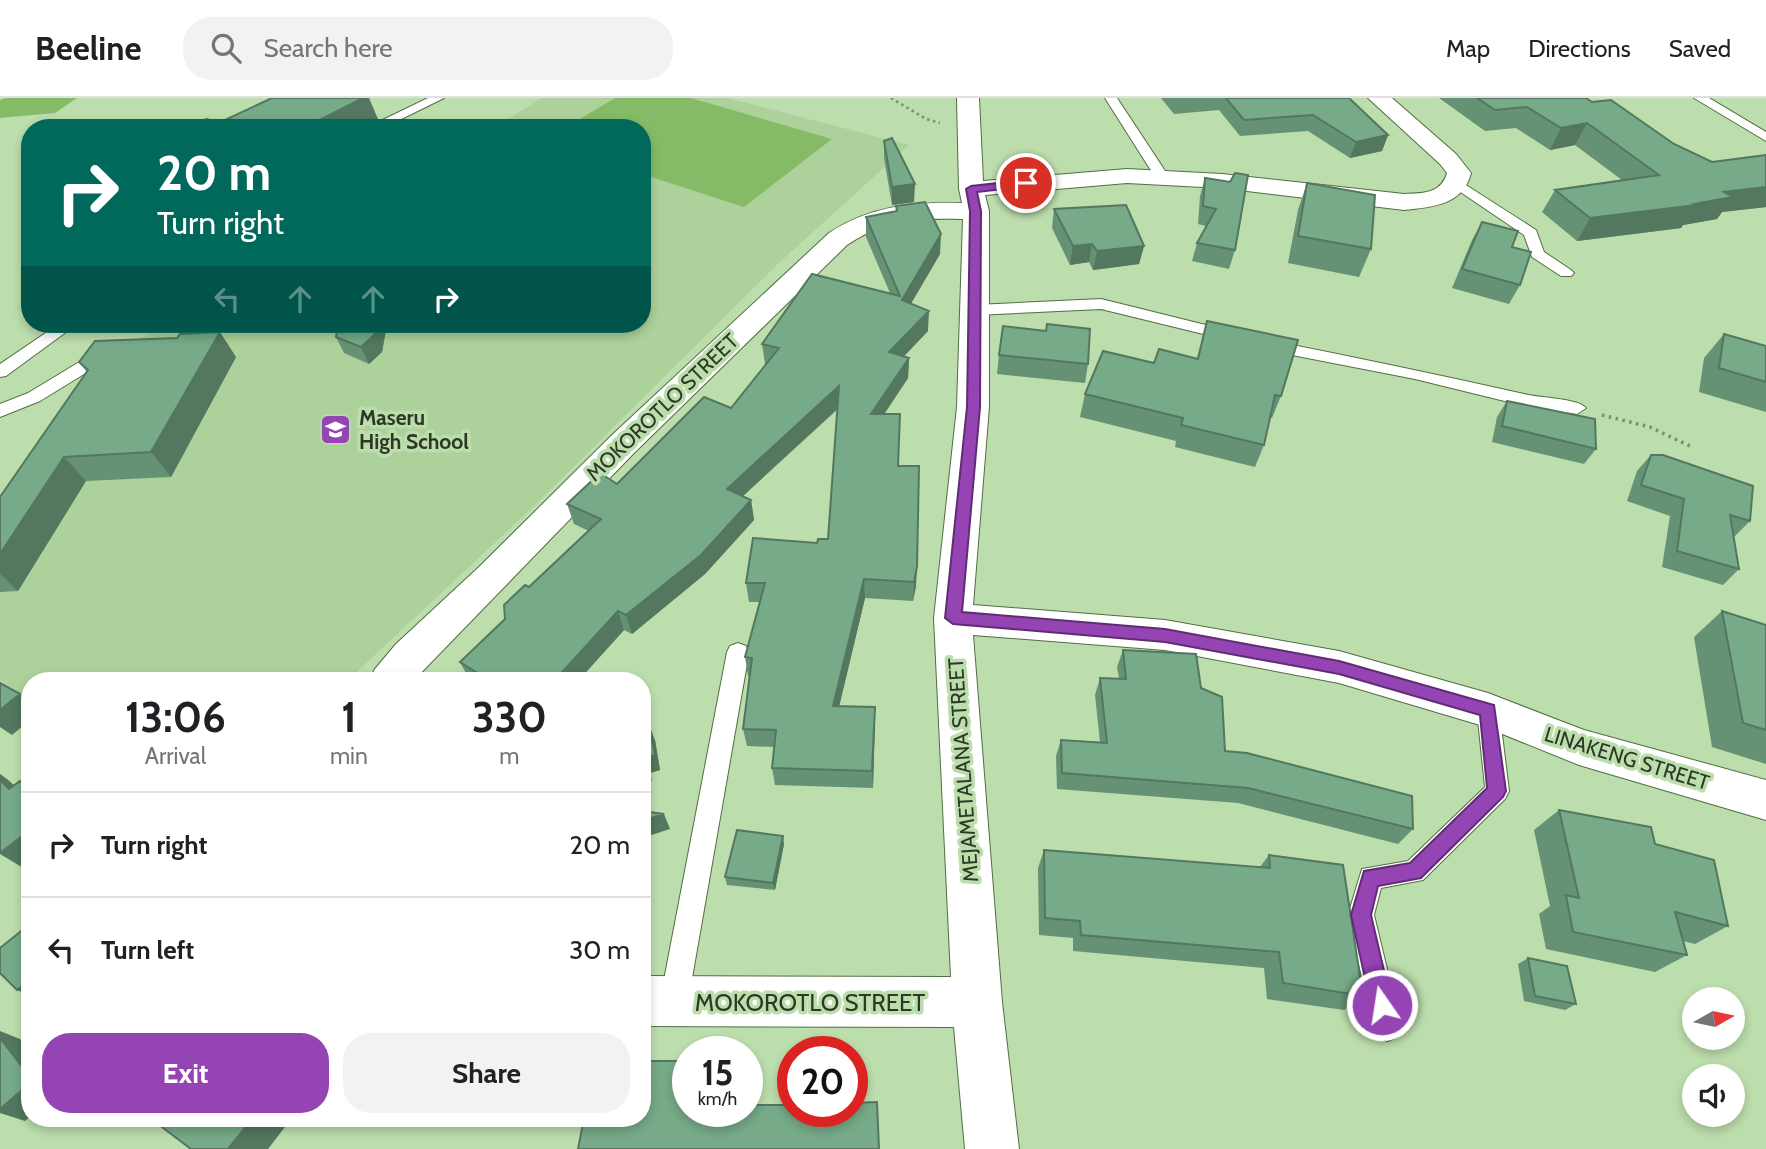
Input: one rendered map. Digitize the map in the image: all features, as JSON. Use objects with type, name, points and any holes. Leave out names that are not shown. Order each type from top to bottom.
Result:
[{"type":"street","points":[[1378,98],[1448,159],[1459,173],[1458,184]]},
{"type":"street","name":"MEJAMETALANA STREET","points":[[969,112],[976,310],[973,407],[953,618],[977,1002],[992,1149]]},
{"type":"street","name":"MOKOROTLO STREET","points":[[396,672],[410,654],[492,577],[623,444],[838,239],[867,221],[1082,178],[1162,177],[1222,181],[1404,202],[1430,200],[1453,192],[1458,184]]},
{"type":"street","name":"LINAKENG STREET","points":[[953,618],[1165,635],[1339,667],[1488,710],[1579,747],[1766,800]]},
{"type":"street","name":"MOKOROTLO STREET","points":[[658,1001],[977,1002]]},
{"type":"lane","points":[[392,119],[438,98]]},
{"type":"lane","points":[[1111,98],[1162,177]]},
{"type":"lane","points":[[1700,98],[1766,137]]},
{"type":"lane","points":[[1458,184],[1531,233],[1537,254],[1566,273]]},
{"type":"lane","points":[[976,310],[1101,304],[1279,347],[1415,374],[1528,401],[1577,408]]},
{"type":"lane","points":[[0,372],[56,333]]},
{"type":"lane","points":[[0,411],[34,397],[97,359],[129,352]]},
{"type":"lane","points":[[658,1001],[738,652]]},
{"type":"lane","points":[[1387,1027],[1361,915],[1371,877],[1414,872],[1497,791],[1488,710]]},
{"type":"path","points":[[891,98],[926,119],[951,127],[969,112]]},
{"type":"path","points":[[1577,408],[1650,427],[1690,446]]},
{"type":"shaded area","points":[[77,98],[55,113],[0,118],[0,100]]},
{"type":"shaded area","name":"Maseru High School","points":[[541,98],[727,98],[909,145],[781,261],[533,507],[357,672],[21,672],[21,694],[0,680],[0,508],[119,351],[150,333],[651,333],[651,119],[509,119]]},
{"type":"shaded area","points":[[615,98],[691,98],[832,139],[744,207],[651,177],[651,119],[580,119]]},
{"type":"building","points":[[272,98],[363,98],[322,119],[227,119]]},
{"type":"building","points":[[1226,98],[1349,98],[1388,135],[1356,142],[1313,115],[1244,120]]},
{"type":"building","points":[[1477,98],[1586,98],[1592,102],[1611,100],[1674,144],[1712,162],[1766,155],[1766,187],[1724,192],[1733,197],[1694,204],[1696,205],[1590,218],[1555,190],[1659,175],[1587,123],[1561,128],[1527,107],[1495,110]]},
{"type":"building","points":[[892,138],[915,184],[892,187],[884,141]]},
{"type":"building","points":[[1235,173],[1248,175],[1235,250],[1197,243],[1216,209],[1203,206],[1205,178],[1230,182]]},
{"type":"building","points":[[1307,183],[1375,195],[1371,249],[1298,236]]},
{"type":"building","points":[[925,202],[941,234],[902,300],[929,311],[889,352],[909,358],[871,414],[900,414],[898,466],[919,466],[917,567],[914,582],[864,579],[833,706],[875,707],[872,771],[772,768],[776,730],[743,729],[752,658],[745,657],[765,583],[746,583],[753,538],[817,543],[818,539],[828,539],[839,386],[727,489],[751,500],[701,555],[626,615],[618,611],[562,672],[476,672],[460,662],[505,619],[504,605],[525,585],[529,587],[601,519],[567,504],[600,473],[617,484],[704,397],[731,408],[779,348],[762,344],[812,274],[900,296],[866,217],[897,211],[896,206]]},
{"type":"building","points":[[1126,205],[1144,246],[1097,251],[1092,244],[1073,246],[1054,209]]},
{"type":"building","points":[[1482,222],[1518,231],[1512,247],[1531,252],[1520,285],[1462,269]]},
{"type":"building","points":[[1207,321],[1298,340],[1281,396],[1275,395],[1264,445],[1181,425],[1183,418],[1085,394],[1103,351],[1154,363],[1159,349],[1198,359]]},
{"type":"building","points":[[1047,324],[1090,329],[1088,364],[999,355],[1003,326],[1046,331]]},
{"type":"building","points":[[219,333],[151,452],[64,457],[0,554],[0,497],[88,370],[79,362],[95,341],[177,338],[180,334]]},
{"type":"building","points":[[337,333],[374,333],[361,347],[336,337]]},
{"type":"building","points":[[1724,334],[1766,346],[1766,382],[1719,368]]},
{"type":"building","points":[[1507,401],[1595,419],[1596,449],[1502,426]]},
{"type":"building","points":[[1651,455],[1663,455],[1753,486],[1750,521],[1730,515],[1739,569],[1677,551],[1684,499],[1641,485]]},
{"type":"building","points":[[1722,611],[1766,625],[1766,730],[1743,723]]},
{"type":"building","points":[[1123,650],[1196,654],[1201,688],[1222,697],[1225,751],[1247,753],[1412,796],[1413,829],[1248,788],[1062,773],[1061,740],[1107,743],[1100,678],[1126,679]]},
{"type":"building","points":[[0,683],[20,694],[0,710]]},
{"type":"building","points":[[651,735],[655,755],[651,756]]},
{"type":"building","points":[[0,780],[9,789],[20,781],[21,837],[0,853]]},
{"type":"building","points":[[1559,810],[1651,827],[1655,844],[1714,860],[1728,926],[1675,912],[1687,955],[1573,932],[1566,895],[1579,898]]},
{"type":"building","points":[[651,812],[664,814],[651,818]]},
{"type":"building","points":[[737,830],[783,836],[773,883],[725,877]]},
{"type":"building","points":[[1044,850],[1270,868],[1269,855],[1343,865],[1363,996],[1283,983],[1279,952],[1081,935],[1080,921],[1045,918]]},
{"type":"building","points":[[21,931],[21,987],[17,990],[0,973],[0,948]]},
{"type":"building","points":[[1528,958],[1567,966],[1576,1004],[1535,996]]},
{"type":"building","points":[[0,1038],[21,1065],[21,1091],[0,1109]]},
{"type":"building","points":[[651,1061],[672,1061],[672,1127],[763,1127],[763,1105],[777,1105],[777,1127],[868,1127],[868,1102],[877,1102],[879,1149],[578,1149],[582,1127],[651,1127]]},
{"type":"building","points":[[162,1127],[246,1127],[228,1149],[191,1149]]},
{"type":"place","name":"Maseru High School","points":[[336,429]]},
{"type":"route","points":[[1026,183],[971,189],[976,211],[973,407],[953,618],[1165,635],[1339,667],[1488,710],[1497,791],[1414,872],[1371,877],[1361,915],[1382,1005]]}]
